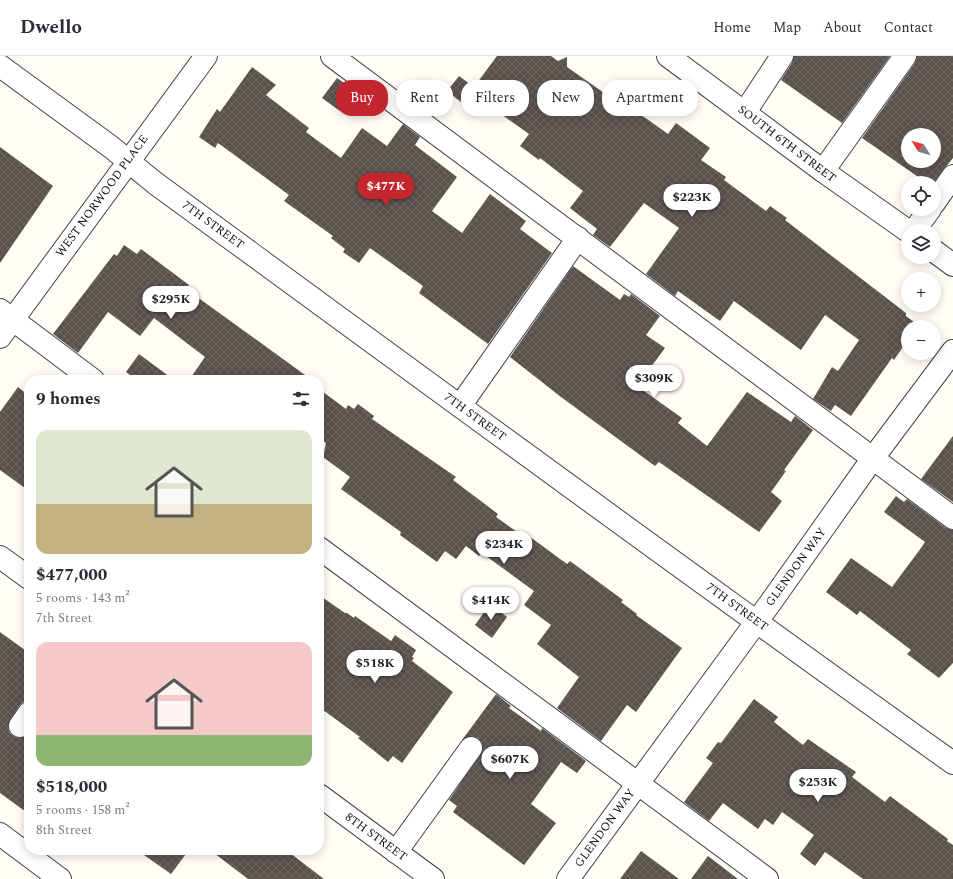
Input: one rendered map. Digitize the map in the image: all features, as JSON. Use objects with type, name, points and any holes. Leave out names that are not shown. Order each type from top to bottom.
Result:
[{"type":"street","name":"WEST NORWOOD PLACE","points":[[0,337],[6,315],[129,162],[142,141],[206,56]]},
{"type":"street","points":[[332,56],[953,518]]},
{"type":"street","name":"SOUTH 6TH STREET","points":[[668,56],[823,171],[901,226]]},
{"type":"street","points":[[745,112],[782,56]]},
{"type":"street","points":[[823,171],[905,56]]},
{"type":"street","name":"7TH STREET","points":[[0,66],[460,406],[953,763]]},
{"type":"street","points":[[941,193],[953,176]]},
{"type":"street","points":[[460,406],[578,238]]},
{"type":"street","points":[[941,256],[953,265]]},
{"type":"street","points":[[6,315],[86,375]]},
{"type":"street","name":"GLENDON WAY","points":[[568,879],[873,458],[953,352]]},
{"type":"street","points":[[324,552],[767,879]]},
{"type":"street","points":[[0,557],[24,574]]},
{"type":"street","points":[[396,852],[471,748]]},
{"type":"street","name":"8TH STREET","points":[[324,799],[433,879]]},
{"type":"street","points":[[0,834],[24,852]]},
{"type":"street","points":[[28,855],[60,879]]},
{"type":"building","points":[[497,56],[551,56],[558,61],[567,57],[567,67],[586,80],[537,80],[537,116],[594,116],[594,86],[602,92],[602,116],[642,116],[668,134],[676,123],[710,148],[701,160],[726,177],[724,180],[766,211],[770,206],[787,218],[785,220],[901,309],[901,312],[906,313],[906,316],[911,320],[901,320],[901,350],[894,360],[892,358],[851,416],[835,405],[831,411],[813,399],[832,367],[838,371],[859,340],[825,315],[801,350],[734,301],[720,321],[678,291],[675,296],[646,274],[679,228],[644,203],[610,247],[593,235],[597,229],[570,208],[583,191],[540,158],[539,160],[520,146],[529,134],[504,116],[529,116],[529,80],[479,80]]},
{"type":"building","points":[[794,56],[890,56],[842,123],[781,80],[792,63]]},
{"type":"building","points":[[917,56],[953,56],[953,158],[939,176],[917,176],[905,168],[941,168],[941,128],[901,128],[901,165],[862,138],[915,63]]},
{"type":"building","points":[[252,67],[276,85],[266,95],[309,128],[306,132],[341,158],[362,128],[387,146],[403,124],[420,137],[415,145],[457,177],[432,211],[462,233],[490,194],[526,221],[520,229],[552,253],[488,344],[419,293],[423,286],[370,248],[359,263],[343,252],[345,249],[331,238],[333,236],[284,201],[289,195],[218,143],[215,148],[199,137],[217,109],[220,112]]},
{"type":"building","points":[[459,76],[464,80],[461,80],[461,102],[453,96],[453,84]]},
{"type":"building","points":[[337,78],[340,80],[336,80],[336,108],[322,98]]},
{"type":"building","points":[[0,147],[53,186],[0,263]]},
{"type":"building","points":[[124,245],[137,254],[141,249],[189,285],[186,288],[193,294],[305,375],[192,375],[205,357],[154,318],[140,336],[108,312],[78,353],[53,334],[114,254],[117,256]]},
{"type":"building","points":[[573,266],[620,300],[624,294],[629,297],[631,294],[660,316],[646,335],[665,348],[637,386],[682,418],[678,423],[707,446],[747,392],[791,422],[795,416],[813,430],[784,470],[786,471],[771,492],[782,501],[759,532],[659,462],[655,466],[561,397],[510,357]]},
{"type":"building","points":[[139,354],[167,375],[130,375],[126,372]]},
{"type":"building","points":[[18,387],[24,392],[24,487],[0,470],[0,412]]},
{"type":"building","points":[[324,393],[346,409],[348,405],[354,409],[358,404],[374,416],[372,419],[456,477],[453,480],[498,514],[496,517],[524,537],[526,534],[567,564],[570,561],[623,600],[621,602],[637,614],[636,615],[682,648],[636,712],[627,705],[601,741],[557,708],[579,677],[537,644],[551,625],[524,605],[534,591],[482,553],[479,556],[466,546],[456,559],[445,551],[437,562],[400,535],[401,532],[341,489],[350,477],[324,458],[326,443],[324,442]]},
{"type":"building","points":[[953,436],[953,502],[921,479]]},
{"type":"building","points":[[896,496],[904,502],[907,499],[946,528],[953,530],[953,663],[939,678],[907,654],[911,650],[860,611],[857,615],[826,592],[851,558],[892,587],[921,548],[925,542],[884,512]]},
{"type":"building","points":[[324,598],[345,613],[354,618],[355,616],[391,641],[395,635],[416,650],[412,657],[414,658],[412,661],[453,692],[402,763],[393,756],[388,762],[358,738],[360,737],[324,711]]},
{"type":"building","points":[[490,604],[507,617],[492,638],[475,625]]},
{"type":"building","points":[[0,632],[24,649],[24,702],[19,706],[8,725],[9,732],[13,736],[19,738],[24,736],[24,810],[0,793]]},
{"type":"building","points":[[496,694],[511,706],[509,708],[541,731],[542,728],[586,761],[577,773],[561,762],[531,804],[556,823],[524,865],[453,812],[457,806],[449,800],[483,750],[482,743],[478,738],[472,736],[462,740]]},
{"type":"building","points":[[754,699],[778,717],[774,722],[803,745],[808,739],[856,772],[852,777],[885,802],[890,796],[948,839],[947,841],[953,845],[953,879],[863,879],[825,852],[815,866],[800,854],[814,835],[782,812],[773,825],[765,819],[758,829],[723,803],[709,821],[684,802],[713,763],[706,758],[718,742],[721,743]]},
{"type":"building","points":[[641,851],[679,879],[620,879]]},
{"type":"building","points":[[144,855],[185,855],[171,874]]},
{"type":"building","points":[[217,855],[293,855],[324,879],[248,879]]},
{"type":"building","points":[[708,856],[738,879],[691,879]]}]
